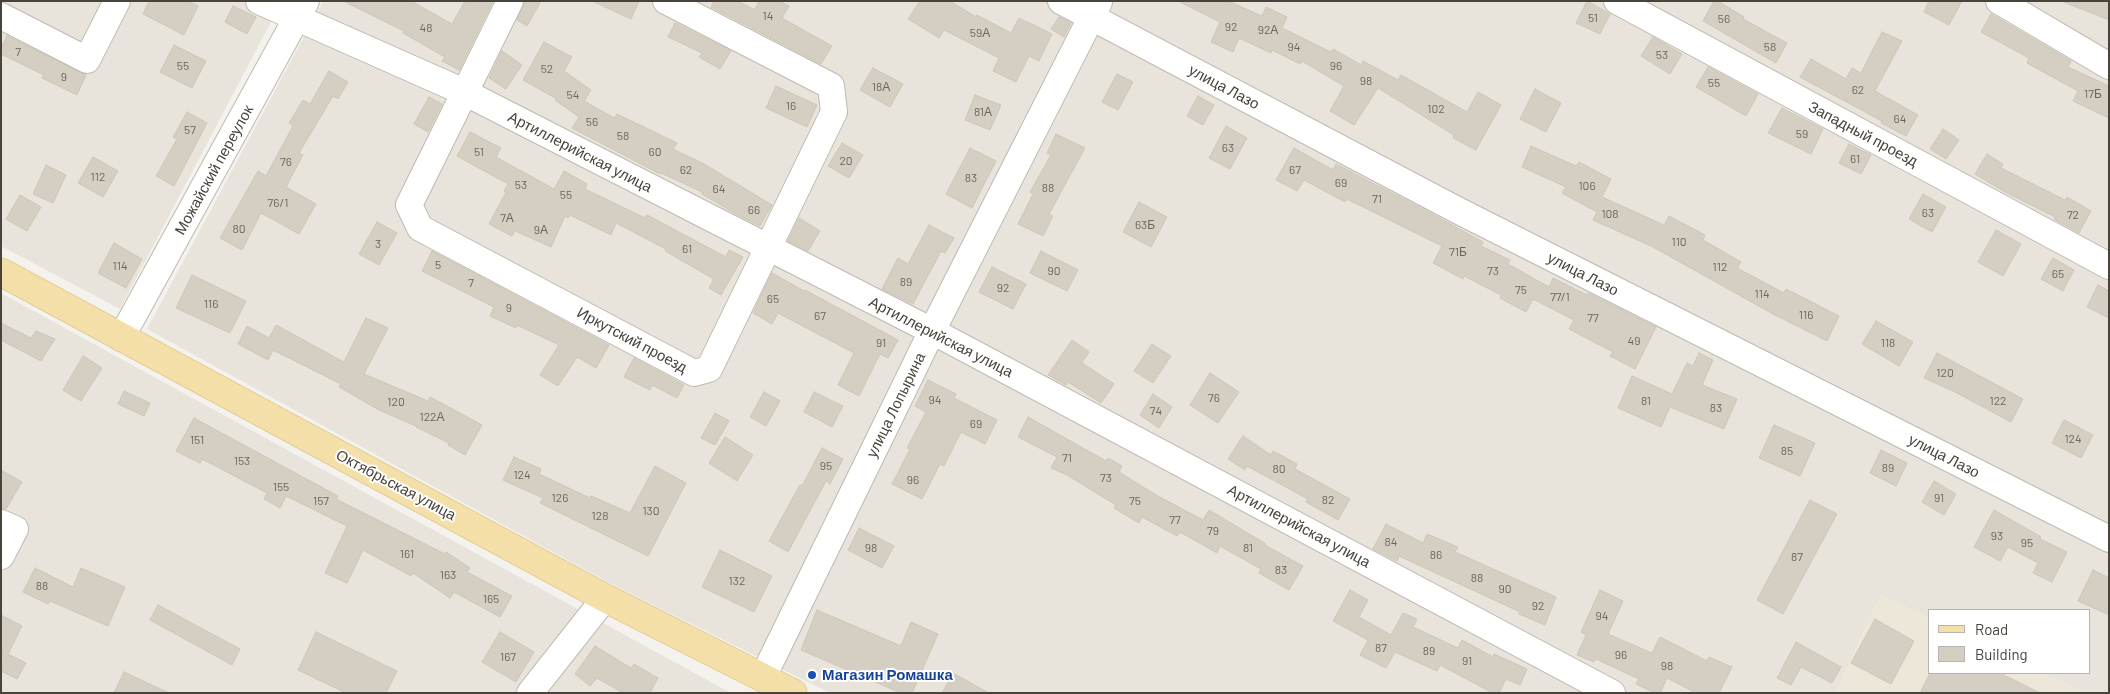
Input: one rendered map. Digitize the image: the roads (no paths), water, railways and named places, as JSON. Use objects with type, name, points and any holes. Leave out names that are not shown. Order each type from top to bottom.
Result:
[{"type":"main road","name":"Октябрьская улица","points":[[1,272],[605,598],[793,693]]},
{"type":"street","points":[[1,16],[87,60],[117,1]]},
{"type":"street","name":"Артиллерийская улица","points":[[259,1],[301,10],[932,331],[1612,693]]},
{"type":"street","name":"Иркутский проезд","points":[[510,1],[409,205],[420,228],[694,373],[710,369],[834,112],[831,86],[666,1]]},
{"type":"street","name":"улица Лазо","points":[[1061,1],[1095,9],[1468,216],[2109,538]]},
{"type":"street","name":"Западный проезд","points":[[1617,1],[2109,266]]},
{"type":"street","points":[[1998,1],[2109,66]]},
{"type":"street","name":"улица Лопырина","points":[[763,677],[932,331],[1095,9]]},
{"type":"street","name":"Можайский переулок","points":[[121,338],[301,10]]},
{"type":"street","points":[[1,556],[8,526]]},
{"type":"street","points":[[530,693],[605,598]]},
{"type":"place","name":"Магазин Ромашка","points":[[812,675]]}]
